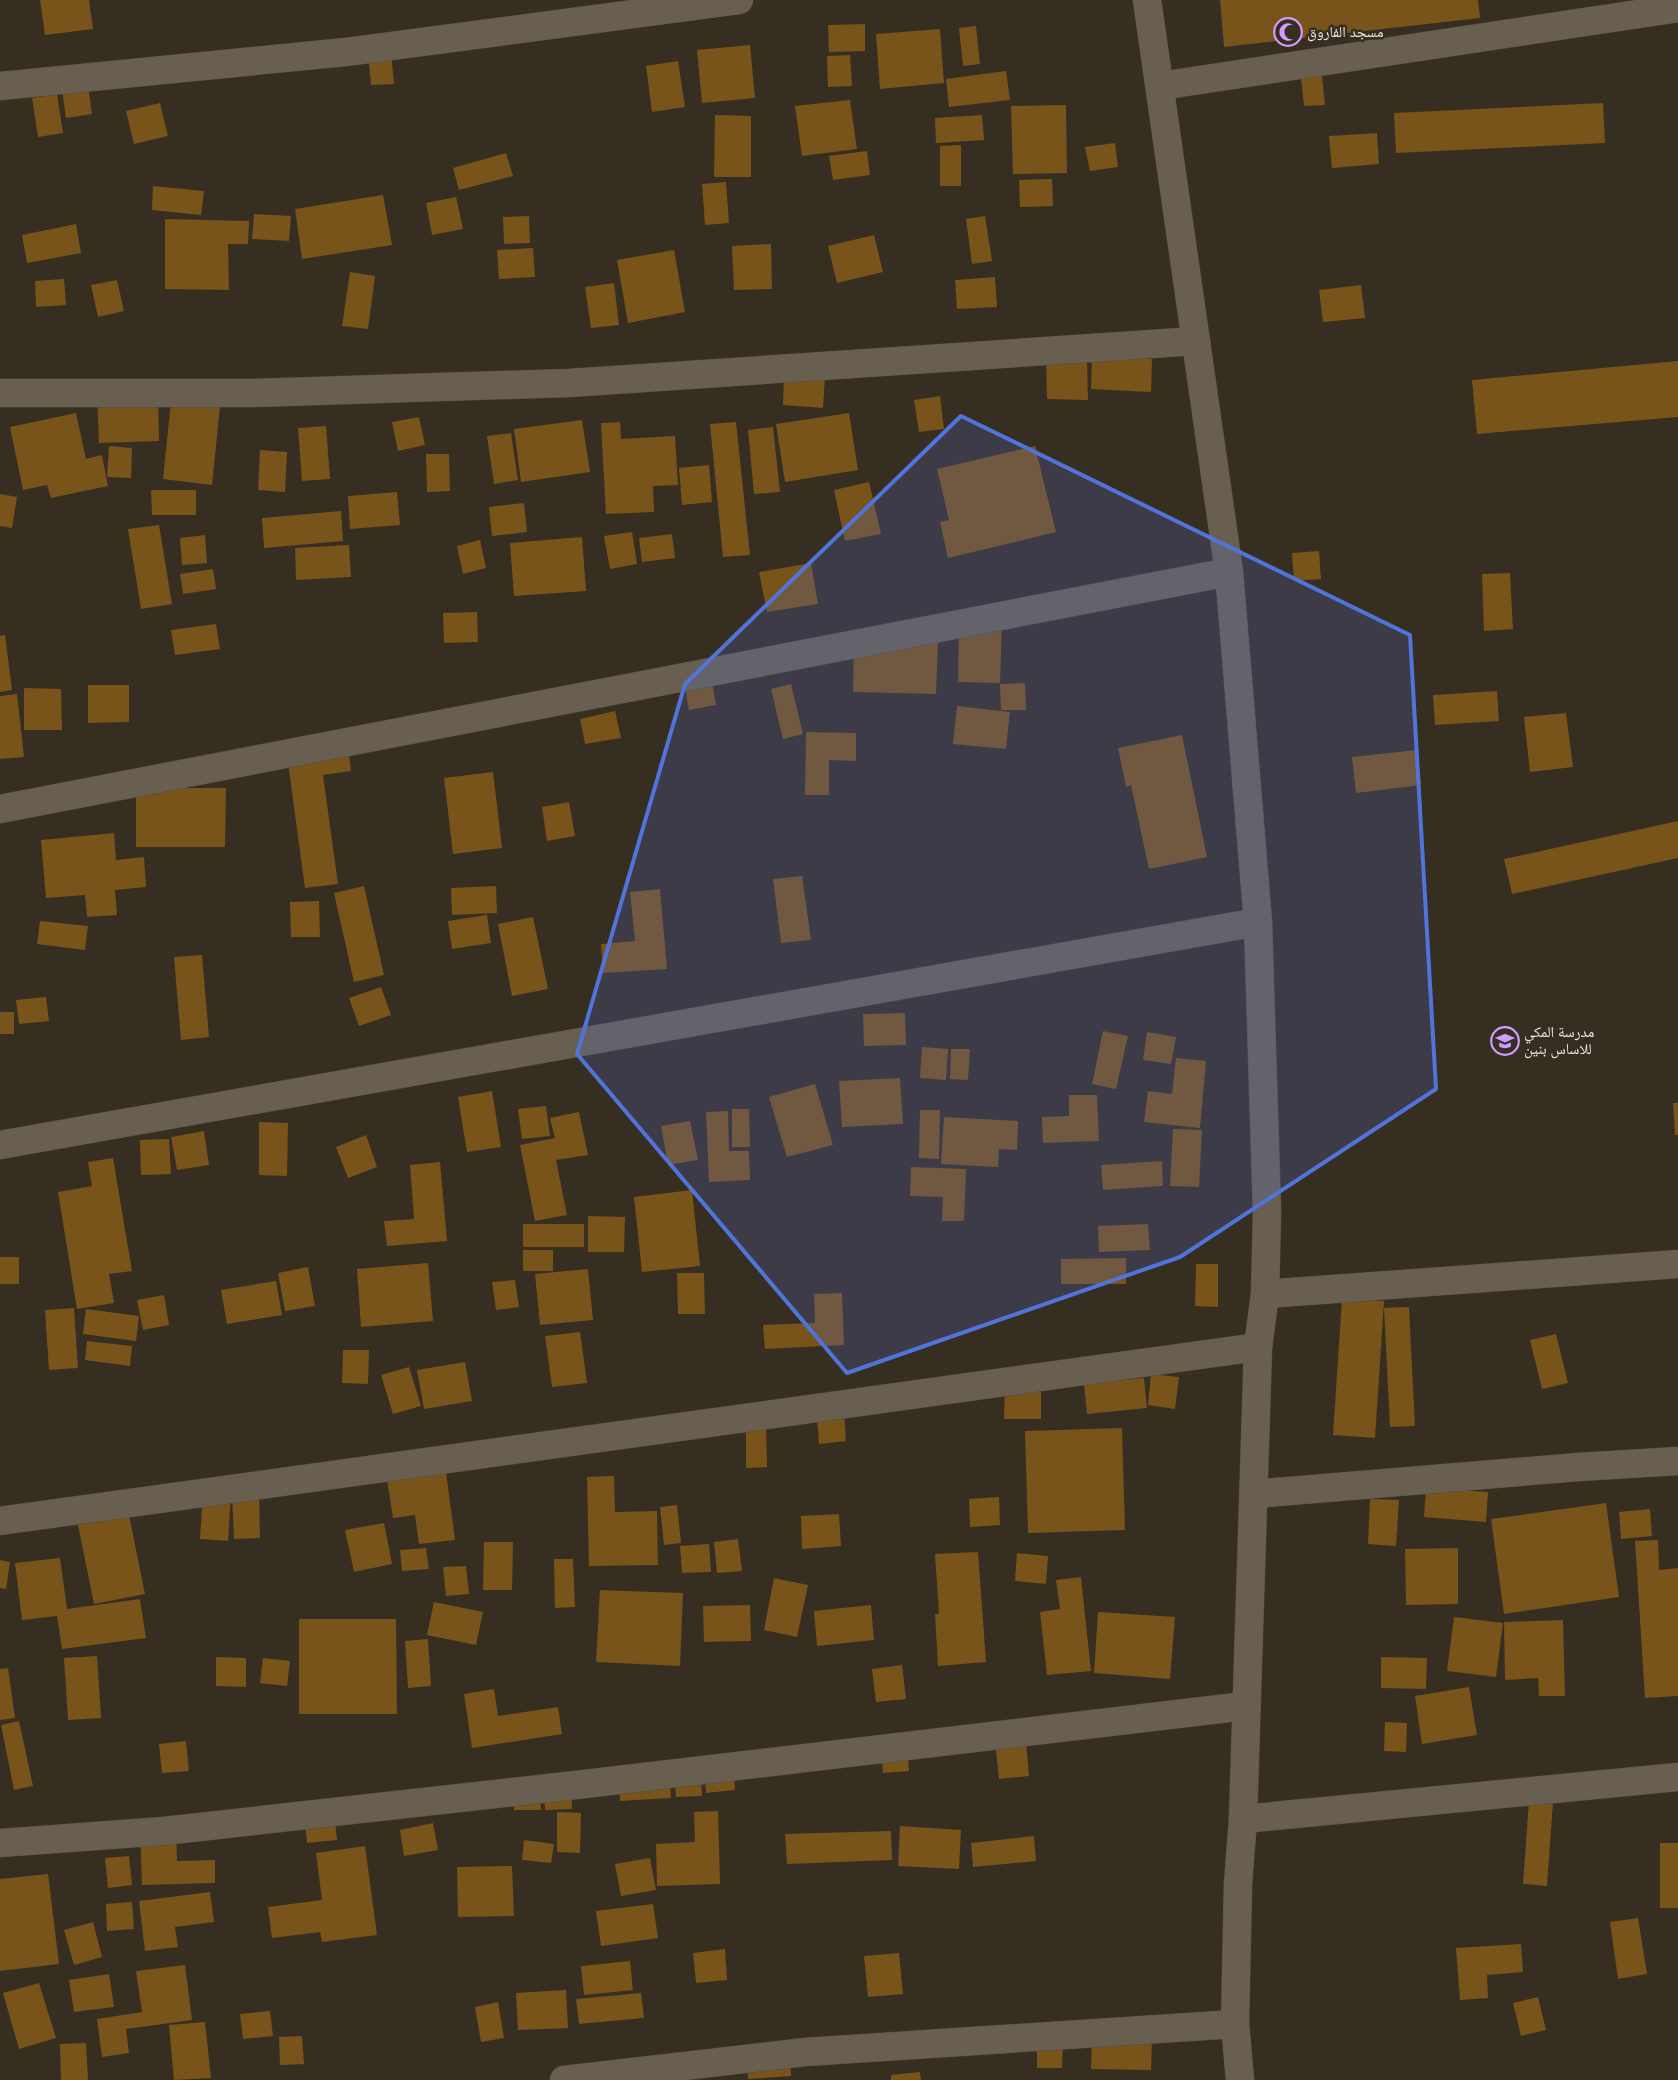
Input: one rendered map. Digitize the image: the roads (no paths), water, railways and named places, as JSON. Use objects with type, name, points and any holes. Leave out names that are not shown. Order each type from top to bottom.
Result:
[{"type":"street","points":[[0,86],[346,52],[739,0]]},
{"type":"street","points":[[1147,0],[1229,572],[1258,922],[1267,1213],[1265,1294],[1258,1347],[1245,1706],[1243,1819],[1238,1884],[1235,2024],[1240,2080]]},
{"type":"street","points":[[1160,86],[1678,8]]},
{"type":"street","points":[[0,393],[251,393],[569,383],[1196,341]]},
{"type":"street","points":[[0,809],[1229,572]]},
{"type":"street","points":[[0,1145],[1258,922]]},
{"type":"street","points":[[1265,1294],[1678,1264]]},
{"type":"street","points":[[0,1521],[1258,1347]]},
{"type":"street","points":[[1254,1494],[1678,1461]]},
{"type":"street","points":[[0,1843],[184,1829],[1245,1706]]},
{"type":"street","points":[[1243,1819],[1678,1777]]},
{"type":"street","points":[[564,2080],[805,2052],[1235,2024]]},
{"type":"place","name":"مسجد الفاروق","points":[[1288,32]]},
{"type":"place","name":"مدرسة المكي للاساس بنين","points":[[1505,1041]]}]
